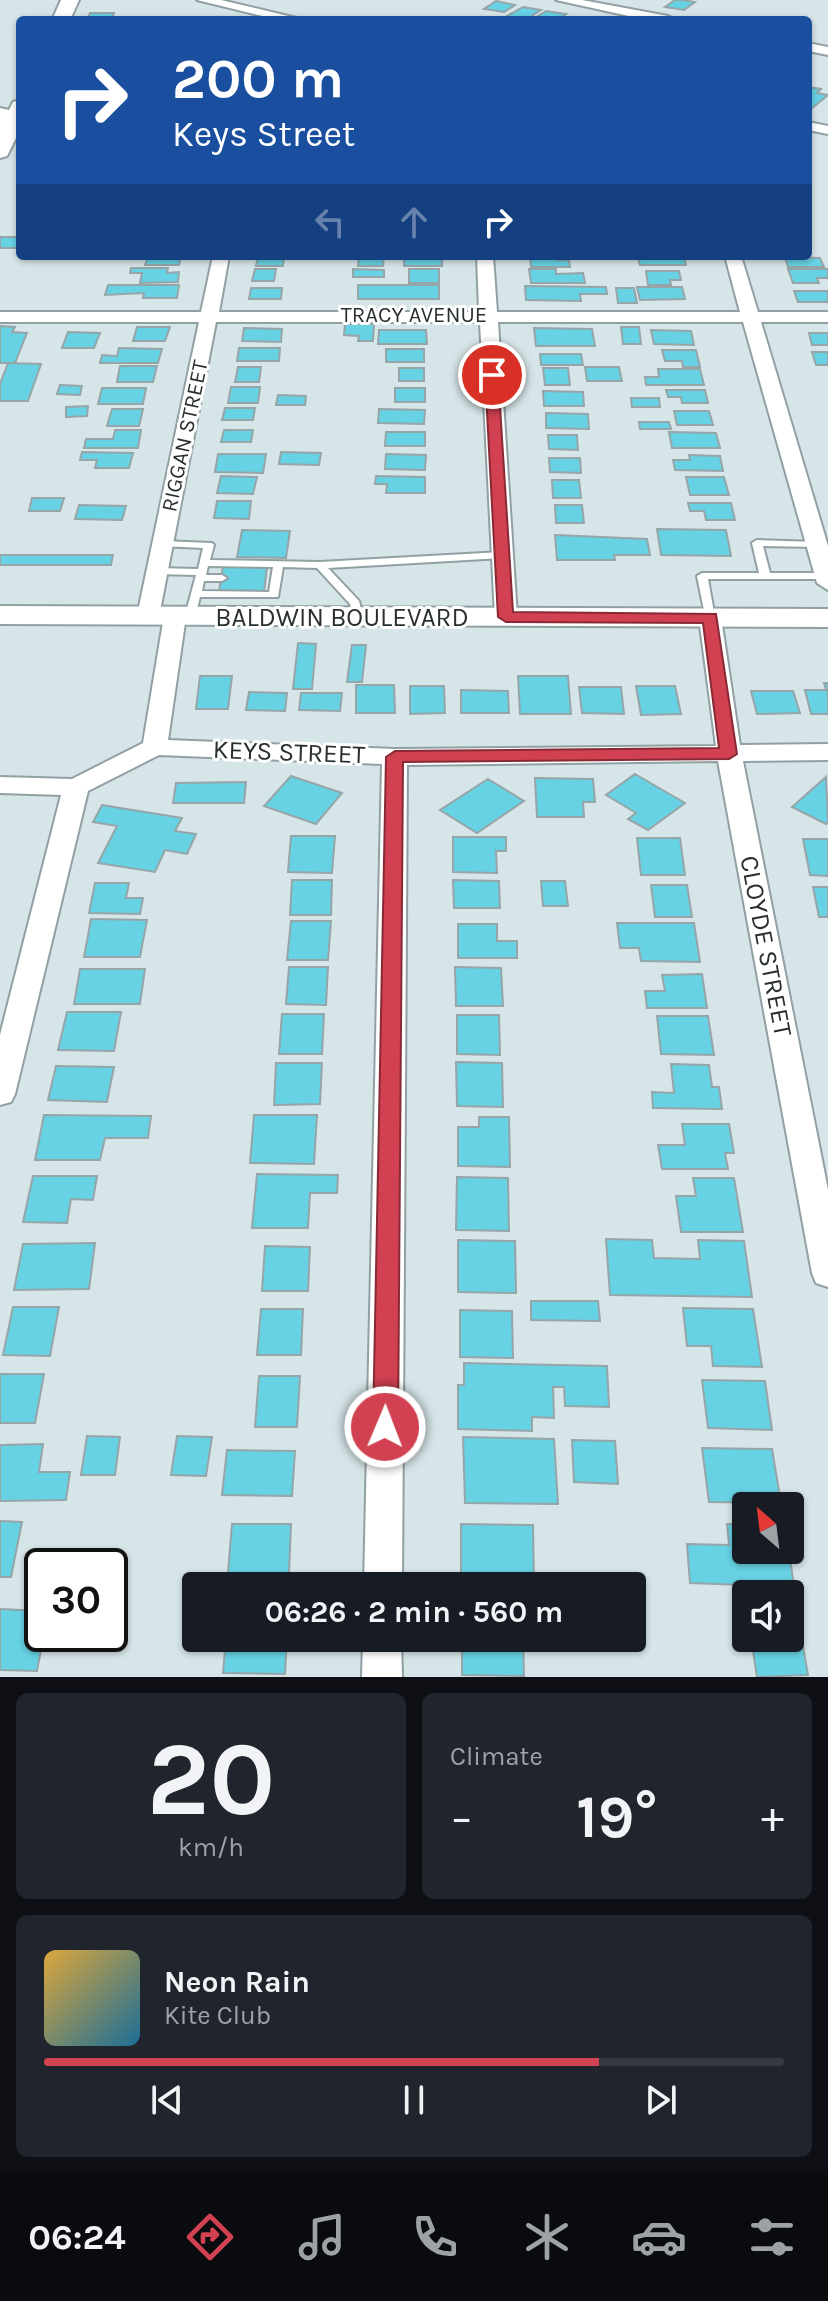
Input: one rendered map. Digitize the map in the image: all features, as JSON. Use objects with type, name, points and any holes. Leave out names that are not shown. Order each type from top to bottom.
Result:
[{"type":"main road","points":[[2,133],[16,112]]},
{"type":"main road","name":"BALDWIN BOULEVARD","points":[[0,615],[272,606],[358,617],[828,618]]},
{"type":"street","points":[[203,0],[268,16]]},
{"type":"street","points":[[562,0],[647,16]]},
{"type":"street","points":[[593,16],[618,0]]},
{"type":"street","name":"RIGGAN STREET","points":[[155,747],[177,611],[157,571],[220,260]]},
{"type":"street","points":[[485,260],[506,617]]},
{"type":"street","points":[[734,260],[827,580]]},
{"type":"street","name":"TRACY AVENUE","points":[[0,317],[828,317]]},
{"type":"street","name":"CLOYDE STREET","points":[[710,618],[729,754],[828,1273]]},
{"type":"street","name":"KEYS STREET","points":[[0,785],[76,787],[155,747],[395,757],[828,752]]},
{"type":"street","points":[[383,1572],[395,757]]},
{"type":"street","points":[[0,1094],[76,787]]},
{"type":"street","points":[[382,1652],[382,1677]]},
{"type":"lane","points":[[765,575],[757,543],[816,544]]},
{"type":"lane","points":[[162,544],[209,545],[202,571],[177,611]]},
{"type":"lane","points":[[157,571],[502,555]]},
{"type":"lane","points":[[272,606],[271,579],[278,564]]},
{"type":"lane","points":[[320,565],[355,603],[358,617]]},
{"type":"lane","points":[[202,571],[222,578]]},
{"type":"lane","points":[[710,618],[702,576],[765,575],[827,580]]},
{"type":"building","points":[[675,0],[695,2],[684,10],[665,7]]},
{"type":"building","points":[[496,1],[515,5],[504,12],[484,9]]},
{"type":"building","points":[[523,7],[541,10],[531,16],[507,16]]},
{"type":"building","points":[[546,11],[566,14],[563,16],[538,16]]},
{"type":"building","points":[[90,13],[114,13],[113,16],[89,16]]},
{"type":"building","points":[[812,88],[821,89],[817,93],[828,95],[812,108]]},
{"type":"building","points":[[0,237],[16,237],[16,248],[0,248]]},
{"type":"building","points":[[812,258],[820,258],[824,267],[788,267],[786,260]]},
{"type":"building","points":[[147,260],[180,260],[179,265],[145,265]]},
{"type":"building","points":[[257,260],[284,260],[283,266],[256,266]]},
{"type":"building","points":[[359,260],[384,260],[383,266],[358,266]]},
{"type":"building","points":[[404,260],[442,260],[442,266],[404,266]]},
{"type":"building","points":[[530,260],[569,260],[570,267],[531,267]]},
{"type":"building","points":[[638,260],[685,260],[686,265],[640,265]]},
{"type":"building","points":[[131,268],[168,268],[167,273],[179,272],[178,282],[140,283],[142,273],[130,273]]},
{"type":"building","points":[[255,269],[276,269],[274,281],[252,281]]},
{"type":"building","points":[[353,269],[384,270],[384,277],[353,277]]},
{"type":"building","points":[[409,269],[439,269],[439,283],[409,283]]},
{"type":"building","points":[[529,269],[556,269],[556,274],[583,273],[585,283],[531,283]]},
{"type":"building","points":[[788,269],[828,269],[828,278],[817,278],[819,283],[793,283]]},
{"type":"building","points":[[646,271],[679,271],[681,280],[670,280],[671,285],[648,285]]},
{"type":"building","points":[[108,285],[179,285],[177,298],[143,298],[144,293],[105,295]]},
{"type":"building","points":[[358,285],[439,285],[439,299],[358,299]]},
{"type":"building","points":[[525,286],[606,287],[607,294],[580,294],[581,301],[526,300]]},
{"type":"building","points":[[637,287],[682,287],[685,299],[640,300]]},
{"type":"building","points":[[251,288],[282,288],[281,299],[249,299]]},
{"type":"building","points":[[616,288],[634,288],[637,303],[618,303]]},
{"type":"building","points":[[794,291],[828,291],[828,302],[798,302]]},
{"type":"building","points":[[345,324],[374,324],[373,341],[358,341],[359,336],[344,335]]},
{"type":"building","points":[[0,326],[15,327],[12,332],[27,333],[15,363],[0,363]]},
{"type":"building","points":[[137,327],[170,327],[165,341],[133,341]]},
{"type":"building","points":[[621,327],[639,327],[641,344],[623,344]]},
{"type":"building","points":[[244,328],[282,329],[281,342],[242,341]]},
{"type":"building","points":[[534,328],[592,329],[595,346],[536,346]]},
{"type":"building","points":[[379,330],[426,330],[427,344],[378,344]]},
{"type":"building","points":[[651,330],[691,331],[694,345],[654,344]]},
{"type":"building","points":[[68,332],[100,333],[94,348],[62,348]]},
{"type":"building","points":[[809,333],[828,333],[828,345],[812,345]]},
{"type":"building","points":[[119,348],[162,349],[158,363],[100,363],[102,355],[117,356]]},
{"type":"building","points":[[239,348],[280,348],[279,361],[237,361]]},
{"type":"building","points":[[386,349],[424,349],[424,362],[386,362]]},
{"type":"building","points":[[662,350],[696,350],[700,367],[683,367],[682,361],[665,361]]},
{"type":"building","points":[[812,352],[828,352],[828,365],[816,365]]},
{"type":"building","points":[[540,354],[581,354],[583,365],[541,365]]},
{"type":"building","points":[[8,363],[41,364],[28,401],[0,401],[0,384]]},
{"type":"building","points":[[120,366],[157,366],[153,382],[117,382]]},
{"type":"building","points":[[238,367],[261,367],[259,382],[235,382]]},
{"type":"building","points":[[585,367],[619,367],[622,381],[587,381]]},
{"type":"building","points":[[399,368],[424,368],[424,381],[399,381]]},
{"type":"building","points":[[543,368],[568,368],[570,385],[545,385]]},
{"type":"building","points":[[658,369],[700,369],[704,385],[646,385],[645,377],[659,377]]},
{"type":"building","points":[[60,385],[82,386],[80,395],[57,394]]},
{"type":"building","points":[[231,387],[260,387],[258,403],[228,403]]},
{"type":"building","points":[[102,388],[146,388],[143,404],[98,404]]},
{"type":"building","points":[[395,388],[425,388],[425,402],[395,402]]},
{"type":"building","points":[[666,390],[705,390],[708,403],[682,403],[681,397],[668,397]]},
{"type":"building","points":[[543,391],[583,392],[584,406],[544,406]]},
{"type":"building","points":[[278,395],[306,396],[305,405],[276,405]]},
{"type":"building","points":[[631,398],[659,398],[660,407],[632,407]]},
{"type":"building","points":[[88,406],[87,416],[66,417],[66,407]]},
{"type":"building","points":[[225,408],[255,408],[253,420],[222,420]]},
{"type":"building","points":[[112,409],[143,409],[139,426],[107,426]]},
{"type":"building","points":[[379,409],[425,410],[424,424],[378,423]]},
{"type":"building","points":[[674,411],[709,411],[713,425],[677,425]]},
{"type":"building","points":[[546,413],[588,414],[589,429],[546,428]]},
{"type":"building","points":[[639,422],[669,422],[671,429],[640,429]]},
{"type":"building","points":[[115,430],[141,430],[138,448],[84,448],[86,439],[113,439]]},
{"type":"building","points":[[224,430],[253,430],[251,442],[221,442]]},
{"type":"building","points":[[386,432],[425,432],[425,446],[385,446]]},
{"type":"building","points":[[669,432],[716,433],[720,448],[672,448]]},
{"type":"building","points":[[548,435],[577,435],[578,450],[549,449]]},
{"type":"building","points":[[82,452],[133,453],[129,468],[95,468],[97,460],[80,460]]},
{"type":"building","points":[[281,452],[321,453],[319,465],[279,464]]},
{"type":"building","points":[[218,454],[266,454],[263,473],[215,472]]},
{"type":"building","points":[[386,454],[426,455],[425,470],[385,469]]},
{"type":"building","points":[[689,455],[720,456],[723,471],[675,470],[673,460],[690,460]]},
{"type":"building","points":[[549,458],[580,458],[581,473],[550,472]]},
{"type":"building","points":[[221,476],[257,477],[253,494],[217,493]]},
{"type":"building","points":[[376,476],[425,477],[425,493],[386,493],[387,484],[375,484]]},
{"type":"building","points":[[686,477],[724,477],[729,495],[690,495]]},
{"type":"building","points":[[552,480],[579,480],[581,498],[553,498]]},
{"type":"building","points":[[32,498],[64,498],[60,511],[29,511]]},
{"type":"building","points":[[217,501],[251,501],[249,519],[214,518]]},
{"type":"building","points":[[688,503],[731,503],[735,520],[706,520],[704,511],[690,511]]},
{"type":"building","points":[[79,505],[126,506],[122,520],[75,519]]},
{"type":"building","points":[[555,505],[582,505],[584,523],[556,523]]},
{"type":"building","points":[[657,529],[726,530],[731,556],[661,555]]},
{"type":"building","points":[[242,530],[290,531],[286,558],[237,557]]},
{"type":"building","points":[[555,535],[647,539],[650,555],[614,555],[615,560],[557,560]]},
{"type":"building","points":[[0,555],[113,555],[111,565],[0,565]]},
{"type":"building","points":[[223,566],[267,567],[264,592],[219,591]]},
{"type":"building","points":[[298,643],[316,644],[312,689],[293,689]]},
{"type":"building","points":[[352,645],[366,645],[362,682],[347,682]]},
{"type":"building","points":[[200,676],[232,676],[228,709],[196,709]]},
{"type":"building","points":[[518,676],[568,676],[571,714],[520,714]]},
{"type":"building","points":[[824,683],[828,683],[828,714],[811,714],[805,690],[826,690]]},
{"type":"building","points":[[356,685],[394,685],[395,713],[356,713]]},
{"type":"building","points":[[410,686],[444,686],[445,713],[410,714]]},
{"type":"building","points":[[636,686],[675,686],[681,714],[641,715]]},
{"type":"building","points":[[579,687],[621,687],[624,714],[582,713]]},
{"type":"building","points":[[461,690],[508,691],[509,713],[461,713]]},
{"type":"building","points":[[751,691],[793,691],[800,713],[757,714]]},
{"type":"building","points":[[249,692],[287,693],[285,711],[246,710]]},
{"type":"building","points":[[301,693],[342,693],[340,711],[299,710]]},
{"type":"building","points":[[635,774],[685,803],[648,830],[628,819],[636,813],[606,795]]},
{"type":"building","points":[[291,776],[342,793],[316,824],[264,806]]},
{"type":"building","points":[[826,777],[828,822],[826,824],[792,807]]},
{"type":"building","points":[[535,778],[593,779],[595,802],[583,802],[584,817],[537,817]]},
{"type":"building","points":[[488,779],[524,801],[477,833],[440,810]]},
{"type":"building","points":[[246,782],[244,803],[173,803],[176,783]]},
{"type":"building","points":[[102,805],[182,818],[175,831],[196,834],[187,854],[165,850],[155,872],[98,863],[117,826],[93,822]]},
{"type":"building","points":[[291,836],[335,836],[332,873],[288,872]]},
{"type":"building","points":[[453,837],[506,837],[506,851],[496,851],[497,873],[453,872]]},
{"type":"building","points":[[637,838],[680,838],[685,875],[641,875]]},
{"type":"building","points":[[803,839],[828,839],[828,876],[810,875]]},
{"type":"building","points":[[292,880],[332,880],[331,915],[290,915]]},
{"type":"building","points":[[453,880],[499,881],[500,908],[454,908]]},
{"type":"building","points":[[541,881],[565,881],[568,906],[543,906]]},
{"type":"building","points":[[95,883],[129,883],[126,898],[143,898],[140,914],[89,913]]},
{"type":"building","points":[[651,885],[687,885],[692,917],[655,917]]},
{"type":"building","points":[[813,887],[828,887],[828,917],[819,917]]},
{"type":"building","points":[[91,919],[147,920],[140,957],[84,957]]},
{"type":"building","points":[[291,921],[331,921],[328,960],[287,960]]},
{"type":"building","points":[[617,923],[694,923],[700,962],[641,961],[639,948],[620,948]]},
{"type":"building","points":[[458,924],[497,924],[497,941],[517,941],[517,958],[458,958]]},
{"type":"building","points":[[289,967],[328,967],[326,1005],[286,1004]]},
{"type":"building","points":[[455,967],[501,968],[503,1006],[456,1006]]},
{"type":"building","points":[[80,969],[145,969],[140,1004],[74,1004]]},
{"type":"building","points":[[702,974],[707,1008],[647,1008],[645,991],[665,991],[662,975]]},
{"type":"building","points":[[67,1012],[121,1012],[114,1051],[58,1050]]},
{"type":"building","points":[[282,1014],[324,1014],[322,1054],[279,1054]]},
{"type":"building","points":[[457,1015],[499,1015],[500,1055],[457,1054]]},
{"type":"building","points":[[657,1016],[708,1016],[714,1055],[661,1054]]},
{"type":"building","points":[[456,1062],[502,1063],[503,1107],[457,1106]]},
{"type":"building","points":[[276,1063],[322,1063],[320,1104],[274,1105]]},
{"type":"building","points":[[671,1064],[709,1065],[712,1087],[719,1087],[722,1109],[653,1108],[652,1092],[674,1093]]},
{"type":"building","points":[[56,1066],[114,1067],[107,1102],[48,1100]]},
{"type":"building","points":[[44,1115],[151,1116],[148,1138],[105,1138],[100,1160],[35,1160]]},
{"type":"building","points":[[254,1115],[317,1115],[314,1164],[250,1163]]},
{"type":"building","points":[[479,1117],[509,1117],[510,1167],[458,1166],[458,1127],[479,1127]]},
{"type":"building","points":[[682,1124],[729,1124],[734,1153],[725,1153],[728,1169],[662,1169],[658,1145],[685,1145]]},
{"type":"building","points":[[257,1174],[338,1175],[337,1193],[310,1193],[308,1228],[252,1228]]},
{"type":"building","points":[[33,1176],[97,1176],[93,1200],[71,1199],[67,1223],[23,1222]]},
{"type":"building","points":[[457,1177],[508,1178],[509,1231],[456,1230]]},
{"type":"building","points":[[693,1178],[734,1178],[743,1232],[681,1232],[676,1196],[696,1196]]},
{"type":"building","points":[[606,1239],[652,1240],[654,1258],[700,1259],[698,1240],[744,1241],[752,1297],[610,1295]]},
{"type":"building","points":[[458,1240],[515,1241],[516,1293],[458,1292]]},
{"type":"building","points":[[95,1243],[89,1289],[14,1290],[23,1244]]},
{"type":"building","points":[[265,1246],[310,1247],[308,1291],[262,1291]]},
{"type":"building","points":[[531,1301],[598,1301],[600,1321],[531,1320]]},
{"type":"building","points":[[13,1307],[59,1307],[50,1356],[3,1355]]},
{"type":"building","points":[[683,1308],[753,1309],[762,1367],[713,1366],[711,1346],[687,1346]]},
{"type":"building","points":[[261,1309],[303,1309],[301,1355],[257,1355]]},
{"type":"building","points":[[460,1310],[512,1311],[513,1358],[460,1357]]},
{"type":"building","points":[[464,1363],[607,1366],[609,1407],[565,1406],[564,1387],[553,1387],[554,1418],[532,1417],[532,1431],[458,1429],[458,1385],[464,1385]]},
{"type":"building","points":[[0,1374],[44,1374],[35,1423],[0,1423]]},
{"type":"building","points":[[259,1376],[300,1376],[297,1427],[255,1427]]},
{"type":"building","points":[[702,1380],[765,1381],[772,1430],[708,1428]]},
{"type":"building","points":[[87,1436],[120,1437],[115,1475],[81,1475]]},
{"type":"building","points":[[177,1436],[212,1437],[206,1476],[171,1475]]},
{"type":"building","points":[[463,1437],[554,1439],[558,1504],[465,1503]]},
{"type":"building","points":[[572,1440],[615,1441],[618,1484],[574,1482]]},
{"type":"building","points":[[43,1444],[39,1472],[70,1472],[66,1500],[0,1501],[0,1445]]},
{"type":"building","points":[[702,1448],[772,1449],[779,1492],[732,1492],[732,1502],[709,1502]]},
{"type":"building","points":[[227,1450],[295,1451],[292,1496],[222,1495]]},
{"type":"building","points":[[0,1521],[22,1522],[11,1577],[0,1577]]},
{"type":"building","points":[[232,1524],[291,1524],[289,1572],[228,1572]]},
{"type":"building","points":[[461,1524],[533,1525],[534,1572],[461,1572]]},
{"type":"building","points":[[727,1524],[732,1524],[732,1564],[791,1564],[793,1580],[732,1580],[732,1585],[690,1583],[687,1544],[729,1545]]},
{"type":"building","points":[[0,1609],[24,1610],[24,1652],[41,1652],[37,1671],[0,1670]]},
{"type":"building","points":[[225,1652],[286,1652],[285,1674],[223,1673]]},
{"type":"building","points":[[462,1652],[523,1652],[524,1676],[462,1675]]},
{"type":"building","points":[[753,1652],[804,1652],[808,1675],[757,1677]]},
{"type":"route","points":[[385,1427],[395,757],[729,754],[710,618],[506,617],[492,375]]}]
